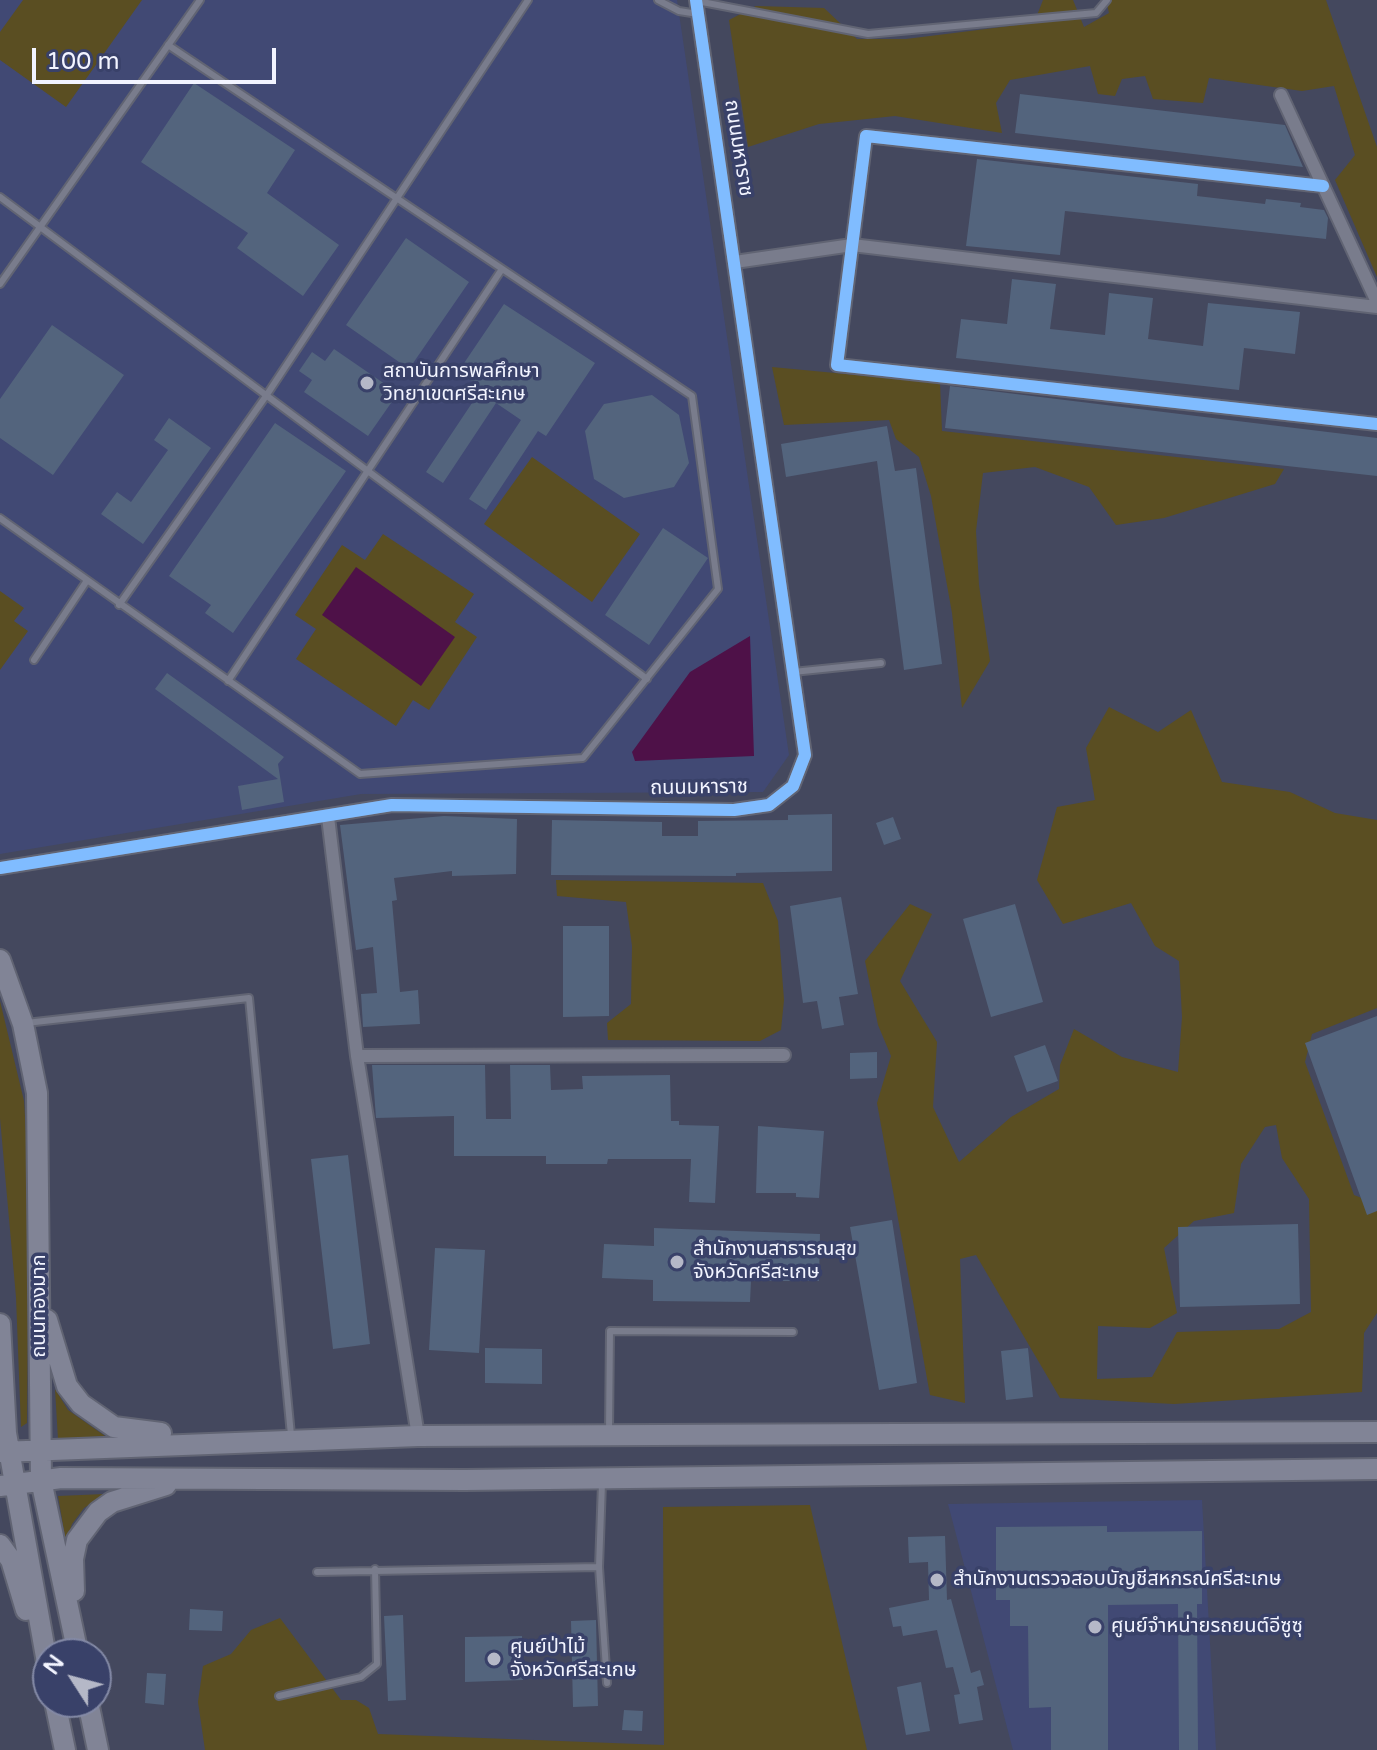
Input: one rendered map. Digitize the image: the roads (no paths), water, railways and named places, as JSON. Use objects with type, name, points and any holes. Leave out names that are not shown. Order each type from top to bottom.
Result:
[{"type":"main road","name":"ถนนทองมาก","points":[[0,960],[23,1024],[37,1093],[41,1480],[75,1638]]},
{"type":"main road","points":[[40,1297],[67,1386],[98,1418],[114,1427],[146,1434],[217,1431],[260,1440]]},
{"type":"main road","name":"ถนนทองมาก","points":[[0,1324],[8,1485],[42,1638]]},
{"type":"main road","points":[[5,1452],[418,1436],[1377,1432]]},
{"type":"main road","points":[[8,1485],[41,1480],[189,1478],[602,1479],[1377,1469]]},
{"type":"main road","points":[[71,1620],[73,1559],[86,1526],[112,1502],[189,1478]]},
{"type":"main road","points":[[0,1545],[11,1560],[26,1609],[42,1638]]},
{"type":"main road","points":[[58,1718],[65,1750]]},
{"type":"main road","points":[[91,1718],[98,1750]]},
{"type":"street","name":"ถนนมหาราช","points":[[0,868],[392,805],[734,810],[769,805],[793,786],[805,755],[697,5]]},
{"type":"street","points":[[1281,95],[1377,304]]},
{"type":"street","points":[[1323,186],[866,136],[837,365],[1377,424]]},
{"type":"street","points":[[735,262],[852,245],[1377,304]]},
{"type":"street","points":[[328,817],[357,1056],[418,1436]]},
{"type":"street","points":[[357,1056],[784,1055]]},
{"type":"lane","points":[[0,284],[200,0]]},
{"type":"lane","points":[[119,605],[266,396],[528,0]]},
{"type":"lane","points":[[658,0],[679,11],[697,5],[868,34],[1096,13],[1107,0]]},
{"type":"lane","points":[[0,518],[360,774],[583,758],[718,589],[692,396],[168,45]]},
{"type":"lane","points":[[0,197],[647,679]]},
{"type":"lane","points":[[228,681],[502,269]]},
{"type":"lane","points":[[34,660],[86,582]]},
{"type":"lane","points":[[793,672],[881,663]]},
{"type":"lane","points":[[23,1024],[249,998],[291,1439]]},
{"type":"lane","points":[[609,1436],[610,1331],[793,1332]]},
{"type":"lane","points":[[602,1479],[599,1567],[607,1683]]},
{"type":"lane","points":[[317,1572],[599,1567]]},
{"type":"lane","points":[[279,1696],[361,1677],[377,1664],[375,1569]]},
{"type":"place","name":"สถาบันการพลศึกษา วิทยาเขตศรีสะเกษ","points":[[367,383]]},
{"type":"place","name":"สำนักงานสาธารณสุข จังหวัดศรีสะเกษ","points":[[677,1262]]},
{"type":"place","name":"สำนักงานตรวจสอบบัญชีสหกรณ์ศรีสะเกษ","points":[[937,1580]]},
{"type":"place","name":"ศูนย์จำหน่ายรถยนต์อีซูซุ","points":[[1095,1627]]},
{"type":"place","name":"ศูนย์ป่าไม้ จังหวัดศรีสะเกษ","points":[[494,1659]]}]
